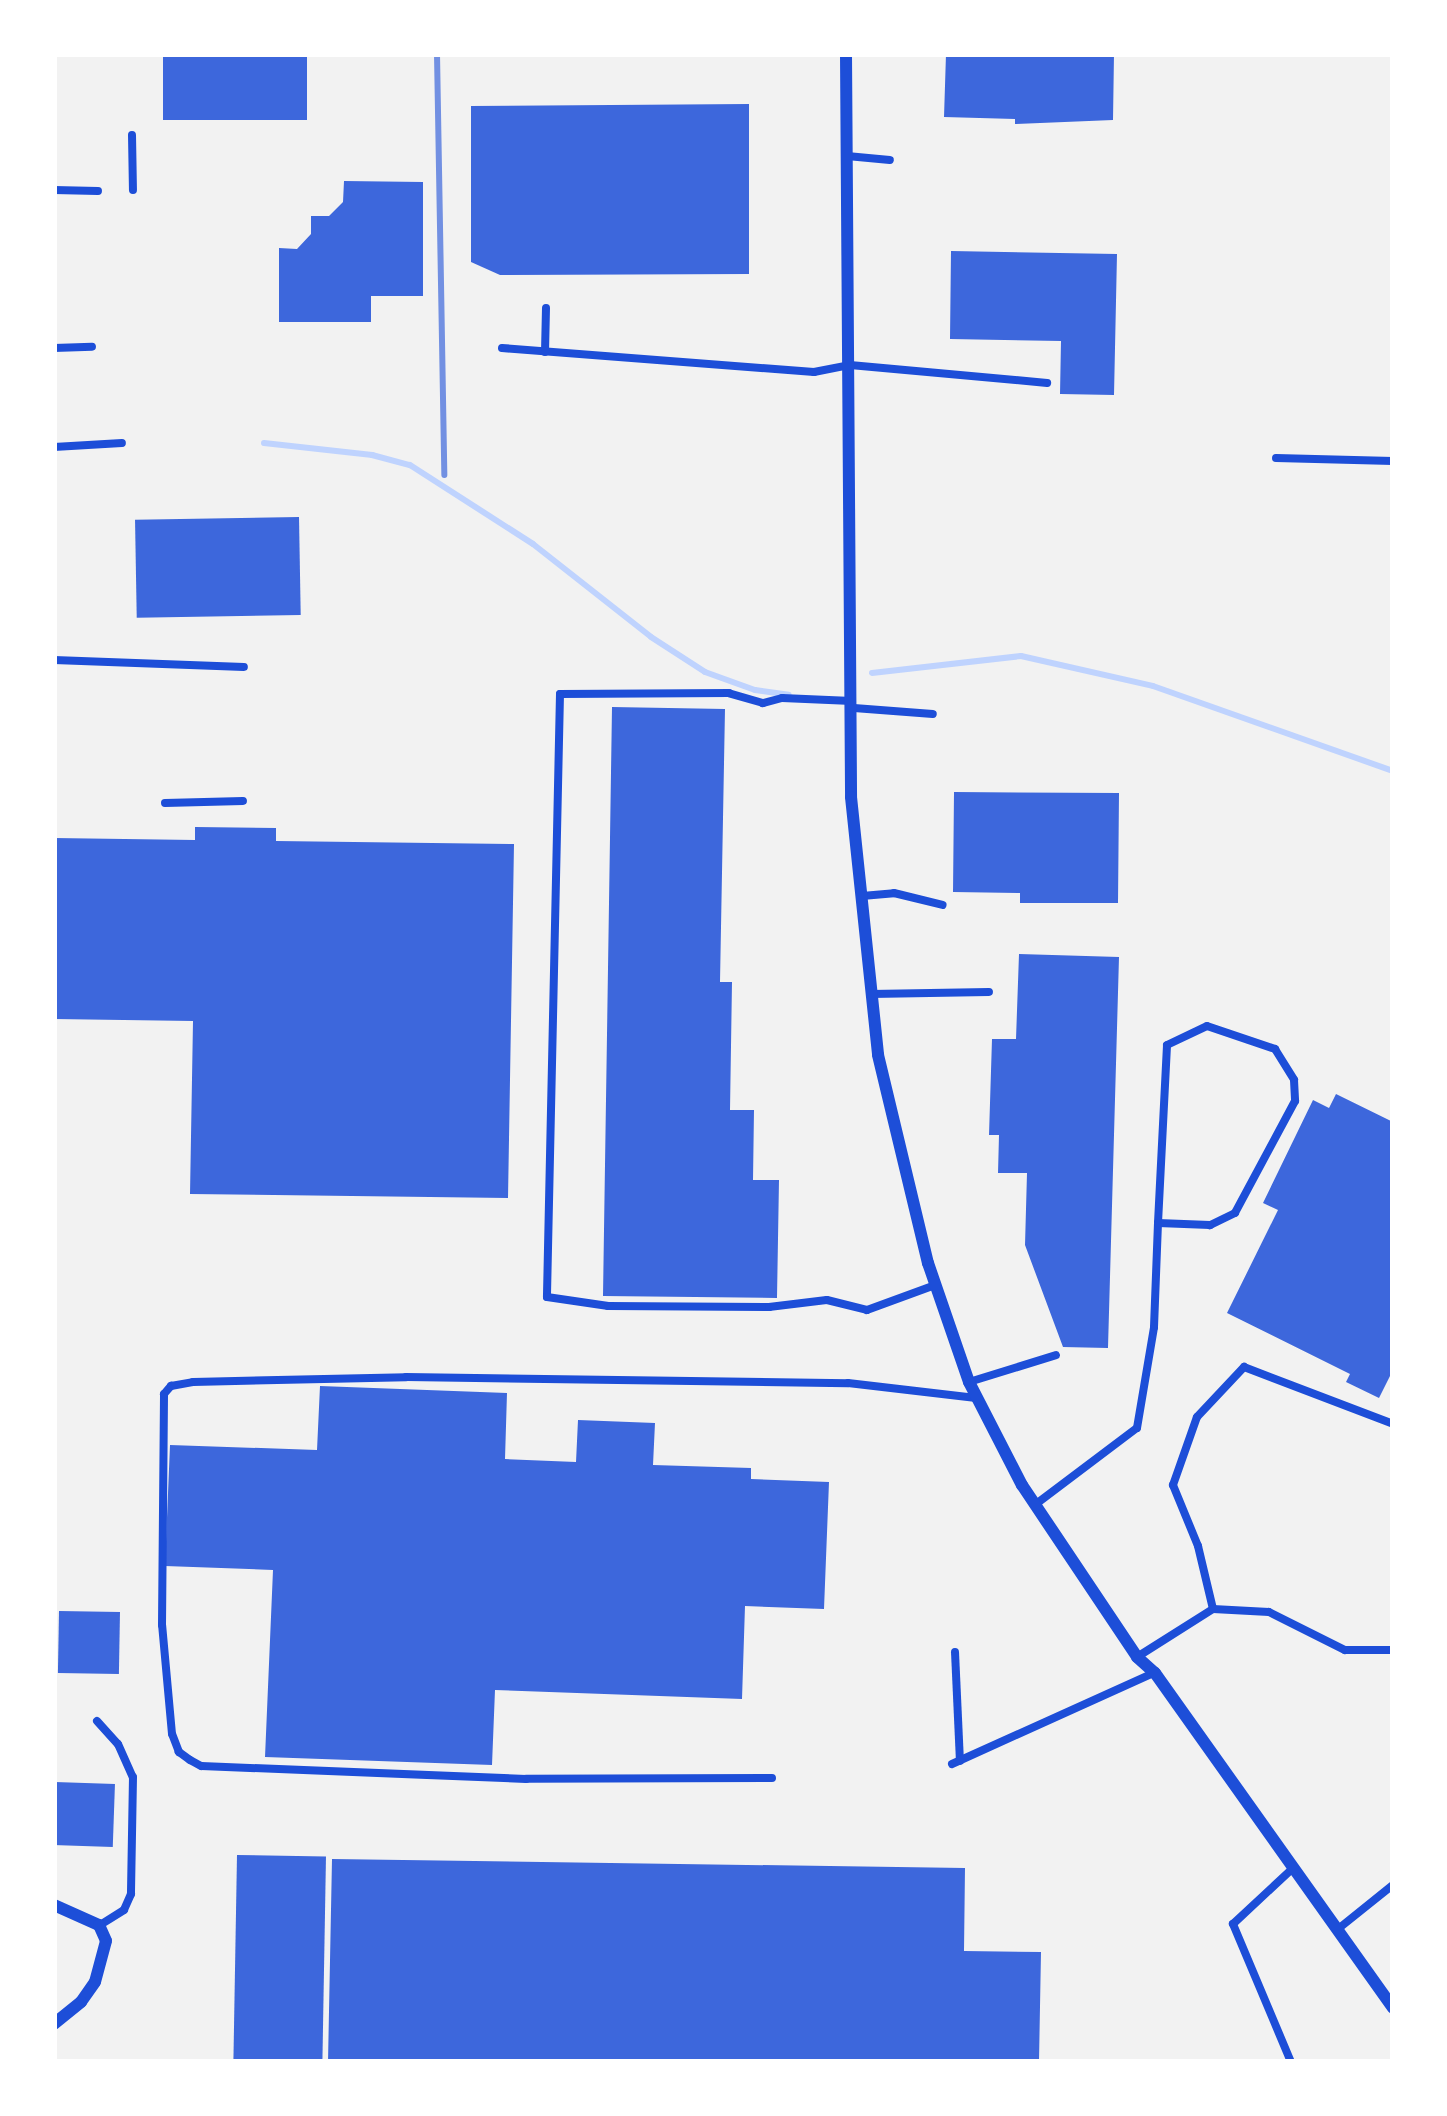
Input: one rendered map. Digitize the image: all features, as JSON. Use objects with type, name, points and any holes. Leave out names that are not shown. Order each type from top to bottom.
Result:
[{"type":"street","points":[[846,54],[854,700],[851,797],[878,1055],[936,1284],[969,1382],[1036,1504],[1137,1657],[1155,1672],[1393,2008]]},
{"type":"street","points":[[54,2024],[81,2002],[95,1982],[106,1941],[99,1925],[57,1910]]},
{"type":"lane","points":[[132,135],[133,190]]},
{"type":"lane","points":[[847,156],[890,160]]},
{"type":"lane","points":[[54,190],[98,191]]},
{"type":"lane","points":[[545,352],[546,308]]},
{"type":"lane","points":[[54,348],[92,347]]},
{"type":"lane","points":[[502,348],[814,372],[850,365],[1047,383]]},
{"type":"lane","points":[[54,447],[122,443]]},
{"type":"lane","points":[[1276,458],[1393,460]]},
{"type":"lane","points":[[54,661],[244,667]]},
{"type":"lane","points":[[933,714],[854,700],[782,698],[763,703],[729,693],[592,689],[560,694],[547,1297],[631,1306],[769,1307],[827,1300],[867,1310],[936,1284]]},
{"type":"lane","points":[[166,803],[243,802]]},
{"type":"lane","points":[[861,896],[894,893],[943,905]]},
{"type":"lane","points":[[871,994],[989,992]]},
{"type":"lane","points":[[1036,1504],[1137,1428],[1154,1327],[1158,1223],[1167,1045],[1208,1026],[1275,1049],[1294,1080],[1295,1101],[1235,1213],[1210,1225],[1158,1223]]},
{"type":"lane","points":[[969,1382],[1056,1355]]},
{"type":"lane","points":[[1213,1609],[1198,1546],[1173,1484],[1197,1417],[1244,1367],[1393,1424]]},
{"type":"lane","points":[[772,1778],[526,1779],[201,1766],[190,1760],[179,1752],[172,1734],[161,1625],[164,1394],[171,1386],[193,1382],[406,1376],[848,1384],[977,1398]]},
{"type":"lane","points":[[1137,1657],[1213,1609],[1268,1612],[1345,1651],[1393,1650]]},
{"type":"lane","points":[[956,1652],[956,1763],[1155,1672]]},
{"type":"lane","points":[[97,1721],[118,1744],[133,1778],[131,1894],[124,1910],[99,1925]]},
{"type":"lane","points":[[1291,2062],[1232,1924],[1294,1868]]},
{"type":"lane","points":[[1337,1929],[1393,1885]]},
{"type":"building","points":[[163,54],[307,54],[307,120],[163,120]]},
{"type":"building","points":[[946,54],[1114,54],[1113,120],[1015,124],[1015,119],[944,117]]},
{"type":"building","points":[[749,104],[749,274],[500,275],[471,262],[471,106]]},
{"type":"building","points":[[344,181],[423,182],[423,296],[371,296],[371,322],[279,322],[279,248],[297,249],[311,234],[311,216],[329,216],[343,202]]},
{"type":"building","points":[[951,251],[1117,254],[1114,395],[1060,394],[1061,341],[950,339]]},
{"type":"building","points":[[299,517],[301,615],[137,618],[135,520]]},
{"type":"building","points":[[612,707],[725,709],[720,982],[732,982],[730,1110],[754,1110],[753,1180],[779,1180],[777,1298],[603,1296]]},
{"type":"building","points":[[954,792],[1119,793],[1118,903],[1020,903],[1020,893],[953,892]]},
{"type":"building","points":[[195,827],[276,828],[276,841],[514,844],[508,1198],[190,1194],[193,1021],[54,1019],[54,838],[195,840]]},
{"type":"building","points":[[1019,954],[1119,957],[1108,1348],[1063,1347],[1025,1245],[1027,1173],[998,1173],[999,1135],[989,1135],[992,1039],[1016,1039]]},
{"type":"building","points":[[1336,1094],[1393,1122],[1393,1370],[1379,1398],[1346,1382],[1350,1374],[1227,1313],[1278,1210],[1263,1203],[1313,1100],[1329,1108]]},
{"type":"building","points":[[320,1386],[507,1393],[505,1459],[576,1462],[578,1420],[655,1423],[653,1465],[751,1468],[751,1479],[829,1482],[824,1609],[745,1606],[742,1699],[495,1690],[492,1765],[265,1757],[273,1570],[165,1566],[170,1445],[317,1450]]},
{"type":"building","points":[[59,1611],[120,1612],[119,1674],[58,1673]]},
{"type":"building","points":[[55,1782],[115,1784],[113,1847],[54,1845]]},
{"type":"building","points":[[237,1855],[326,1857],[322,2062],[233,2062]]},
{"type":"building","points":[[332,1859],[965,1868],[964,1951],[1041,1952],[1039,2062],[328,2062]]},
{"type":"waterway","points":[[264,443],[372,455],[410,465],[533,544],[651,637],[705,672],[755,690],[789,695]]},
{"type":"waterway","points":[[872,673],[1021,656],[1153,686],[1393,771]]},
{"type":"railway","points":[[437,54],[444,475]]}]
